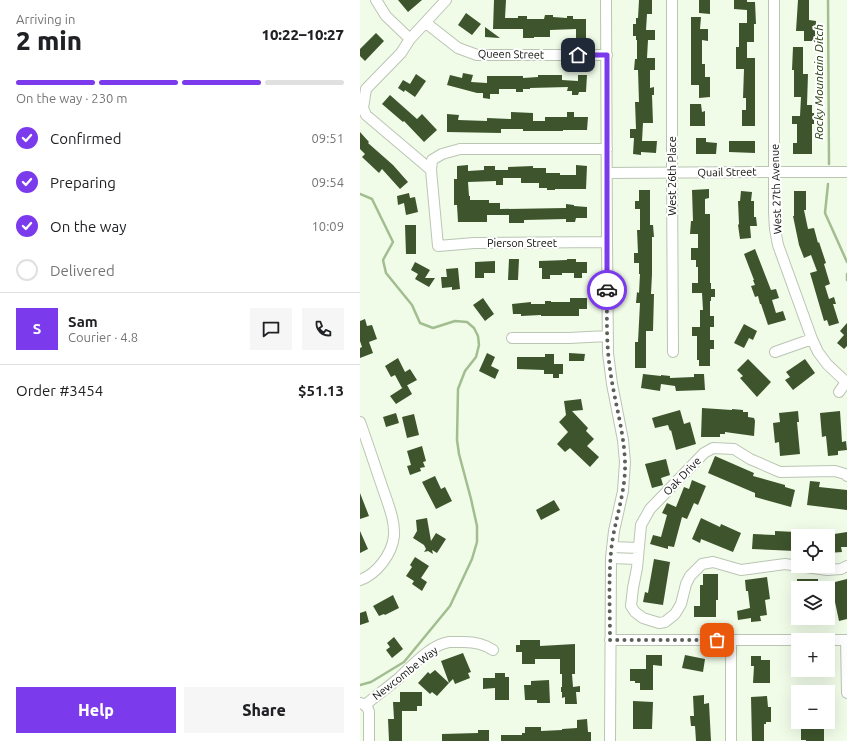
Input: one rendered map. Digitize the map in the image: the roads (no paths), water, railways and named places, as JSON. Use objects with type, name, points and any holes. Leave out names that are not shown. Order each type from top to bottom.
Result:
[{"type":"street","points":[[376,0],[386,16],[410,39]]},
{"type":"street","points":[[446,0],[410,39],[401,53],[366,89],[363,108],[366,115],[430,170],[432,160],[442,154],[460,148],[607,149]]},
{"type":"street","points":[[606,0],[608,336],[610,368],[623,440],[625,462],[623,491],[614,531],[611,558],[610,741]]},
{"type":"street","name":"West 26th Place","points":[[672,0],[673,352]]},
{"type":"street","name":"West 27th Avenue","points":[[774,0],[774,213],[778,245],[818,352],[827,364],[847,383]]},
{"type":"street","name":"Queen Street","points":[[426,23],[458,48],[477,55],[607,55]]},
{"type":"street","name":"Pierson Street","points":[[430,170],[438,246],[474,243],[607,242]]},
{"type":"street","name":"Quail Street","points":[[607,173],[847,172]]},
{"type":"street","points":[[512,338],[608,336]]},
{"type":"street","points":[[775,352],[812,339]]},
{"type":"street","points":[[839,392],[847,383]]},
{"type":"street","points":[[360,422],[392,516],[394,536],[392,549],[388,556],[375,571],[366,578],[360,580]]},
{"type":"street","name":"Oak Drive","points":[[847,476],[835,471],[780,472],[750,459],[734,449],[713,448],[704,453],[650,509],[641,525],[637,568],[631,606],[635,612],[643,618],[659,623],[665,622],[675,614],[681,604],[686,584],[690,576],[702,564],[713,562],[741,570],[784,564],[827,570],[841,569],[847,566]]},
{"type":"street","points":[[612,547],[638,548]]},
{"type":"street","points":[[611,558],[637,559]]},
{"type":"street","points":[[610,640],[791,640]]},
{"type":"street","points":[[731,640],[731,741]]},
{"type":"street","points":[[835,640],[847,640],[847,693]]},
{"type":"street","name":"Newcombe Way","points":[[369,741],[368,709],[362,704],[394,682],[428,652],[441,645],[455,642],[471,642],[485,645],[494,650]]},
{"type":"waterway","name":"Rocky Mountain Ditch","points":[[828,0],[829,164]]},
{"type":"waterway","name":"Rocky Mountain Ditch","points":[[828,184],[825,213],[847,262]]},
{"type":"waterway","points":[[360,194],[372,199],[393,242],[383,260],[386,273],[412,305],[420,323],[433,328],[455,321],[467,322],[474,328],[478,336],[479,345],[476,357],[465,371],[458,389],[457,440],[459,454],[477,526],[477,542],[472,559],[450,606],[404,662],[371,682],[360,685]]},
{"type":"waterway","name":"Rocky Mountain Ditch","points":[[847,274],[847,280]]}]
